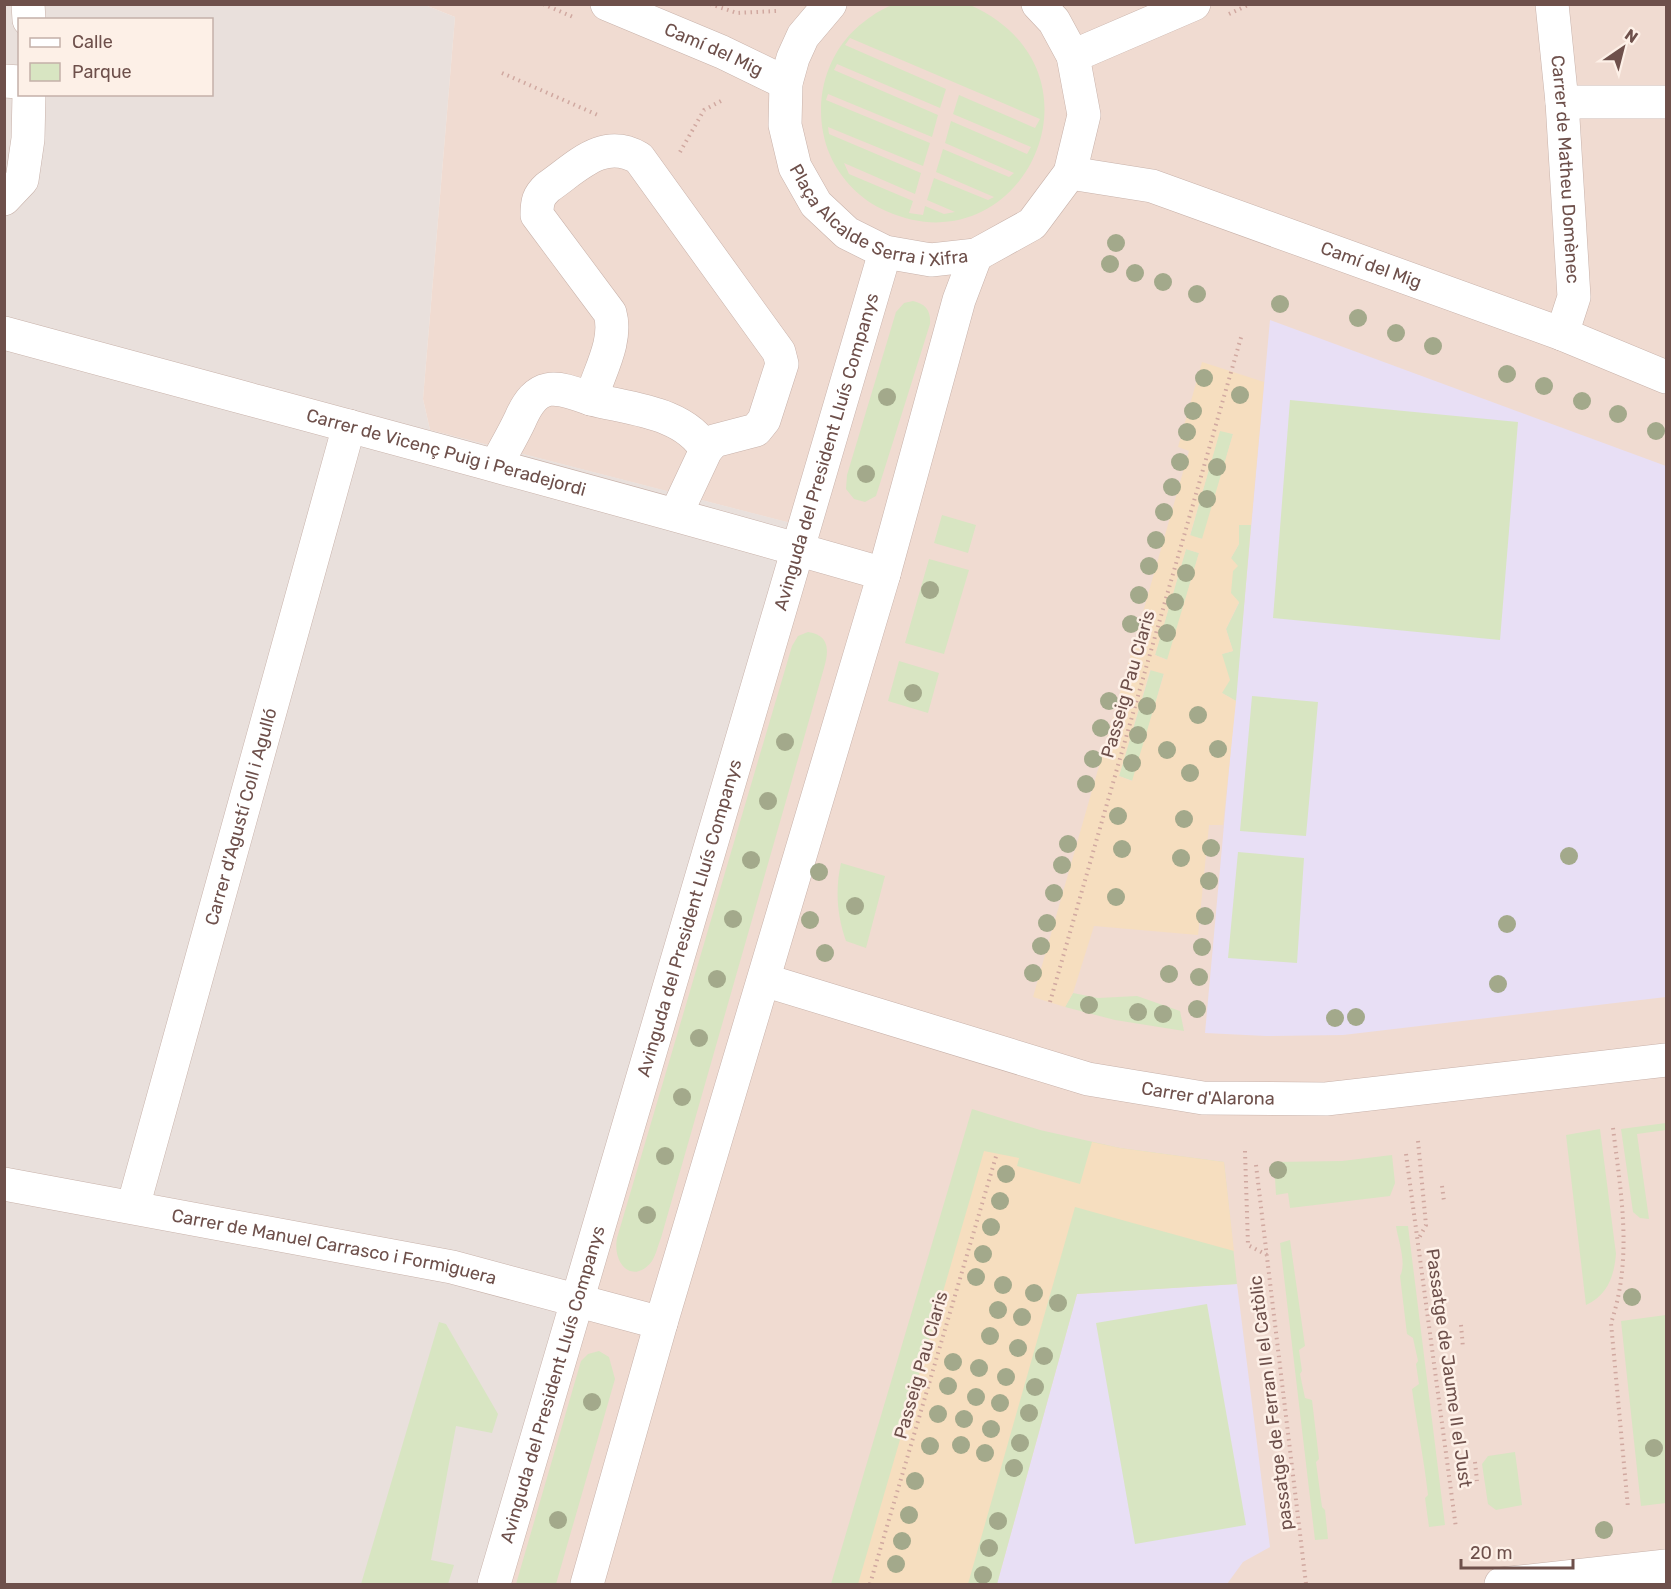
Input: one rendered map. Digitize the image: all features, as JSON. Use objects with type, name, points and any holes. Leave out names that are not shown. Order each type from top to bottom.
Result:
[{"type":"street","name":"Camí del Mig","points":[[608,4],[722,52],[786,83]]},
{"type":"street","name":"Plaça Alcalde Serra i Xifra","points":[[830,4],[803,36],[786,83],[784,125],[795,167],[816,204],[847,233],[885,252],[931,260],[976,255],[1032,225],[1070,173],[1083,115],[1073,56],[1054,21],[1038,4]]},
{"type":"street","points":[[1073,56],[1194,4]]},
{"type":"street","name":"Carrer de Matheu Domènec","points":[[1552,4],[1562,102],[1574,297],[1562,334]]},
{"type":"street","points":[[4,199],[22,180],[28,139],[29,96]]},
{"type":"street","points":[[1562,102],[1666,102]]},
{"type":"street","points":[[591,399],[611,343],[614,326],[610,313],[537,214],[537,204],[540,194],[599,153],[624,149],[639,158],[779,352],[782,364],[760,425],[756,430],[714,441],[706,450],[676,514]]},
{"type":"street","name":"Camí del Mig","points":[[1070,173],[1152,186],[1562,334],[1666,377]]},
{"type":"street","name":"Avinguda del President Lluís Companys","points":[[494,1584],[764,661],[808,552],[885,252]]},
{"type":"street","points":[[587,1584],[661,1323],[884,574],[959,300],[976,255]]},
{"type":"street","name":"Carrer de Vicenç Puig i Peradejordi","points":[[4,333],[676,514],[884,574]]},
{"type":"street","points":[[496,465],[525,407],[535,394],[548,388],[681,423],[698,435],[706,450]]},
{"type":"street","name":"Carrer d'Agustí Coll i Agulló","points":[[133,1207],[349,426]]},
{"type":"street","name":"Carrer d'Alarona","points":[[764,980],[1088,1079],[1203,1098],[1326,1099],[1666,1060]]},
{"type":"street","name":"Carrer de Manuel Carrasco i Formiguera","points":[[4,1184],[452,1267],[661,1323]]},
{"type":"street","points":[[1501,1584],[1666,1566]]},
{"type":"path","points":[[710,4],[737,13],[779,11]]},
{"type":"path","points":[[680,152],[704,110],[721,101]]},
{"type":"path","name":"Passeig Pau Claris","points":[[1050,1002],[1233,373],[1242,334]]},
{"type":"path","points":[[1613,1128],[1625,1231],[1620,1295],[1611,1323],[1628,1508]]},
{"type":"path","points":[[1418,1141],[1426,1225],[1418,1240]]},
{"type":"path","points":[[1245,1151],[1248,1245],[1267,1255]]},
{"type":"path","name":"Passeig Pau Claris","points":[[870,1584],[997,1153]]},
{"type":"path","name":"Passatge de Jaume II el Just","points":[[1406,1154],[1456,1528]]},
{"type":"path","name":"passatge de Ferran II el Catòlic","points":[[1256,1165],[1306,1584]]},
{"type":"path","points":[[1442,1186],[1444,1201]]},
{"type":"path","points":[[1461,1325],[1463,1348]]},
{"type":"path","points":[[1475,1462],[1477,1481]]},
{"type":"shaded area","points":[[5,5],[425,5],[455,17],[423,399],[430,430],[795,524],[482,1584],[5,1584]]},
{"type":"shaded area","points":[[425,5],[1666,5],[1666,1584],[482,1584],[794,524],[430,430],[423,399],[455,17]]},
{"type":"shaded area","points":[[1270,320],[1666,466],[1666,997],[1343,1035],[1266,1036],[1205,1033]]},
{"type":"shaded area","points":[[1237,1284],[1270,1547],[1243,1562],[1227,1584],[997,1584],[1077,1294]]},
{"type":"green space","points":[[906,3],[970,5],[1014,35],[1038,74],[1044,115],[1034,156],[1011,190],[977,214],[935,222],[886,211],[860,195],[846,181],[830,155],[824,137],[821,100],[831,64],[839,48],[851,33],[884,8]],"holes":[[[850,38],[1040,119],[1035,128],[959,95],[953,114],[1031,147],[1027,154],[951,121],[945,143],[1014,173],[1009,177],[943,149],[936,172],[994,197],[988,200],[934,178],[927,200],[955,212],[944,214],[925,206],[923,215],[909,213],[913,201],[849,174],[844,163],[915,194],[921,173],[829,134],[828,127],[923,166],[930,143],[826,100],[828,94],[932,137],[938,115],[834,70],[837,64],[940,108],[946,89],[845,45]]]},
{"type":"green space","points":[[913,301],[927,309],[930,324],[876,496],[865,502],[854,499],[846,489],[847,475],[896,312],[904,303]]},
{"type":"green space","points":[[1290,400],[1518,422],[1500,640],[1273,618]]},
{"type":"green space","points":[[1220,430],[1233,434],[1203,539],[1190,536]]},
{"type":"green space","points":[[942,515],[976,525],[968,553],[934,543]]},
{"type":"green space","points":[[1239,525],[1251,525],[1236,701],[1222,693],[1222,654],[1233,651],[1226,629],[1239,603],[1231,594],[1230,583],[1233,570],[1231,558],[1239,544]]},
{"type":"green space","points":[[1186,549],[1199,553],[1168,660],[1155,655]]},
{"type":"green space","points":[[929,559],[969,570],[944,654],[905,643]]},
{"type":"green space","points":[[808,632],[824,640],[827,656],[824,668],[661,1238],[652,1261],[645,1268],[632,1271],[626,1269],[621,1263],[616,1248],[617,1238],[792,646],[798,636]]},
{"type":"green space","points":[[899,661],[939,673],[928,713],[888,701]]},
{"type":"green space","points":[[1151,669],[1164,673],[1133,781],[1119,776]]},
{"type":"green space","points":[[1252,696],[1318,702],[1306,836],[1240,831]]},
{"type":"green space","points":[[1238,852],[1304,858],[1297,963],[1228,958]]},
{"type":"green space","points":[[841,863],[885,876],[866,948],[846,941],[843,931],[838,893]]},
{"type":"green space","points":[[1073,993],[1098,998],[1137,996],[1180,1011],[1184,1031],[1115,1020],[1065,1007]]},
{"type":"green space","points":[[972,1109],[1040,1130],[1120,1148],[1224,1162],[1237,1284],[1077,1294],[997,1584],[831,1584]]},
{"type":"green space","points":[[1666,1123],[1666,1130],[1637,1134],[1649,1219],[1640,1218],[1633,1212],[1621,1129]]},
{"type":"green space","points":[[1600,1129],[1616,1254],[1614,1270],[1605,1290],[1594,1301],[1586,1305],[1566,1135]]},
{"type":"green space","points":[[1392,1155],[1395,1183],[1390,1196],[1290,1208],[1288,1193],[1276,1195],[1274,1162],[1342,1161]]},
{"type":"green space","points":[[1396,1226],[1408,1226],[1445,1525],[1429,1527],[1425,1498],[1428,1495],[1412,1389],[1419,1384],[1416,1364],[1418,1361],[1413,1338],[1407,1334],[1400,1276],[1403,1265]]},
{"type":"green space","points":[[1290,1240],[1305,1346],[1299,1350],[1302,1371],[1300,1374],[1305,1398],[1312,1400],[1319,1459],[1316,1462],[1328,1539],[1315,1540],[1280,1243]]},
{"type":"green space","points":[[1207,1304],[1246,1525],[1135,1544],[1096,1323]]},
{"type":"green space","points":[[1666,1315],[1666,1503],[1641,1506],[1621,1321]]},
{"type":"green space","points":[[439,1322],[446,1324],[498,1414],[492,1433],[456,1426],[431,1560],[454,1565],[448,1584],[361,1584]]},
{"type":"green space","points":[[599,1351],[609,1357],[615,1379],[556,1584],[516,1584],[581,1361],[588,1354]]},
{"type":"green space","points":[[1515,1452],[1522,1505],[1496,1510],[1488,1504],[1482,1464],[1488,1456]]},
{"type":"sand","points":[[1202,362],[1264,382],[1251,525],[1239,525],[1239,544],[1231,558],[1238,566],[1233,571],[1231,593],[1239,602],[1226,629],[1233,651],[1222,654],[1230,680],[1222,693],[1236,701],[1223,825],[1209,825],[1198,935],[1094,926],[1073,993],[1065,1007],[1033,997],[1189,451],[1178,447]],"holes":[[[1220,431],[1233,434],[1202,539],[1190,535]],[[1186,549],[1199,553],[1167,660],[1155,655]],[[1150,670],[1164,674],[1132,781],[1119,776]]]},
{"type":"sand","points":[[1092,1142],[1224,1162],[1234,1251],[1075,1207],[968,1584],[858,1584],[984,1151],[1019,1158],[1017,1166],[1080,1184]]}]
